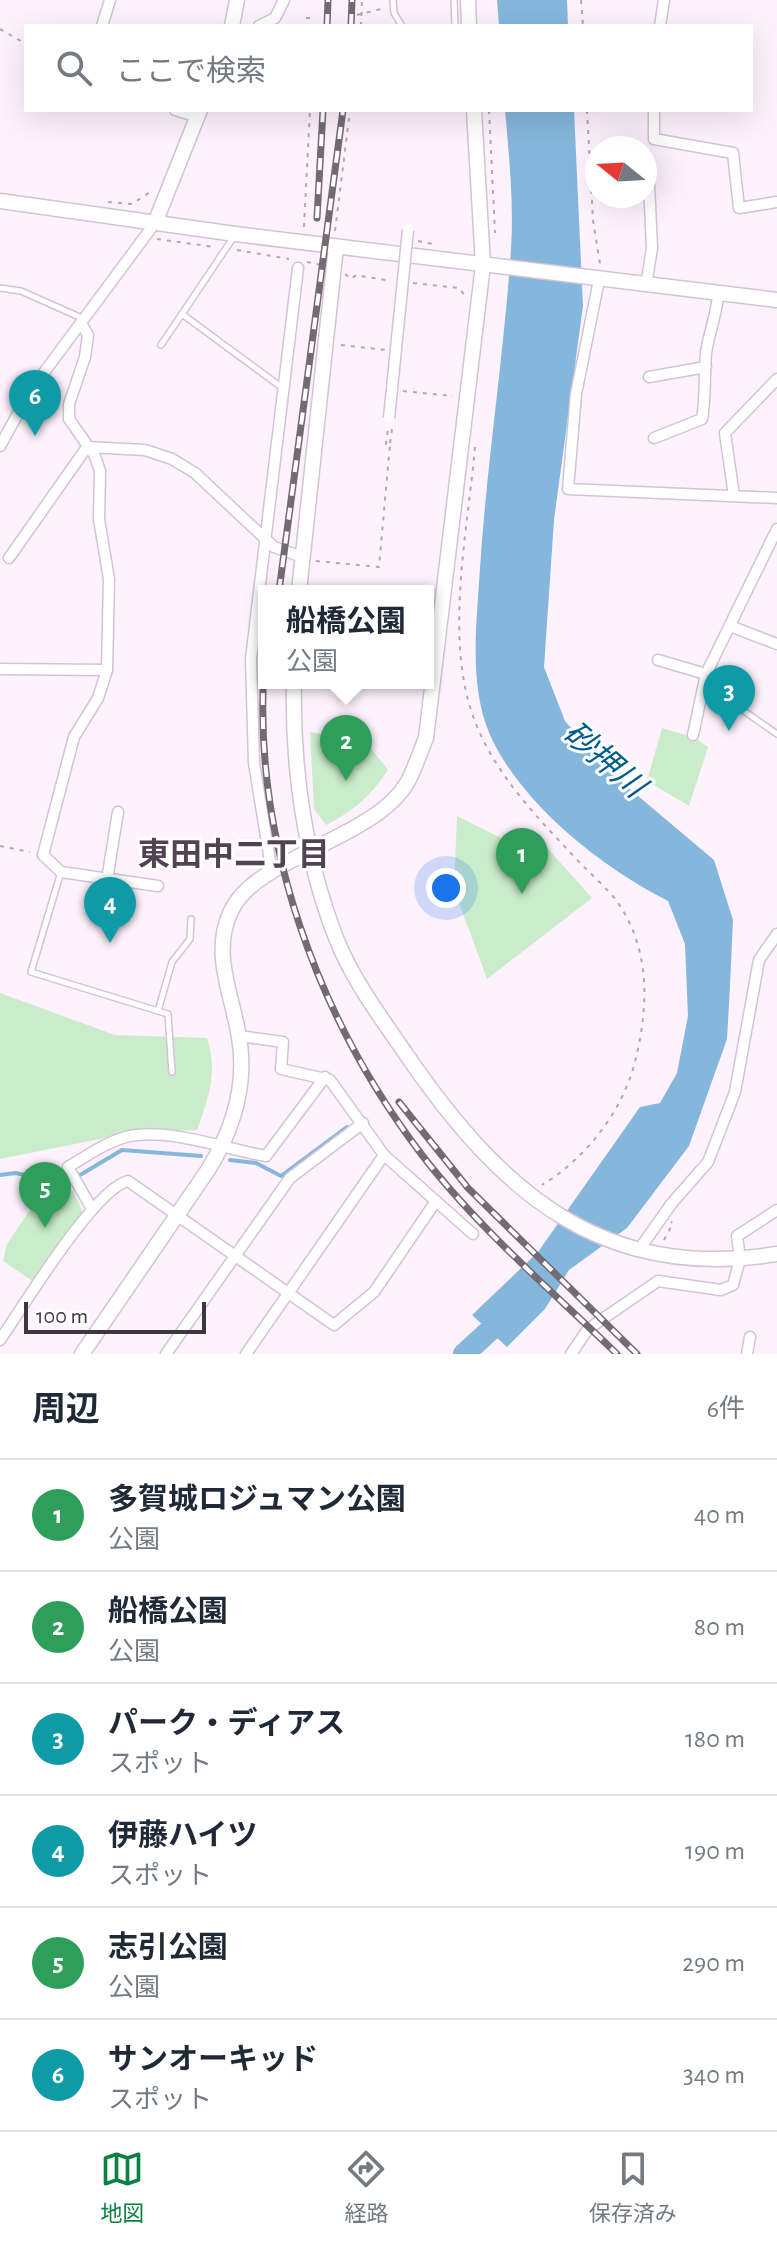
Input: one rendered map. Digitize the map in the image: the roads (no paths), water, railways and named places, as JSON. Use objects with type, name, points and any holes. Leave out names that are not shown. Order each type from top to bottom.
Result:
[{"type":"street","points":[[103,24],[110,0]]},
{"type":"street","points":[[232,24],[237,0]]},
{"type":"street","points":[[263,24],[275,18],[284,0]]},
{"type":"street","points":[[468,0],[469,24]]},
{"type":"street","points":[[660,24],[664,0]]},
{"type":"street","points":[[434,672],[483,265],[474,112]]},
{"type":"street","points":[[654,112],[654,139],[733,153],[739,208],[777,202]]},
{"type":"street","points":[[0,446],[31,390],[155,223],[199,113]]},
{"type":"street","points":[[0,201],[235,234],[336,239],[483,265],[596,276],[718,296],[777,300]]},
{"type":"street","points":[[646,286],[652,248],[650,208]]},
{"type":"street","points":[[391,418],[408,235]]},
{"type":"street","points":[[300,585],[306,559],[336,239]]},
{"type":"street","points":[[259,585],[298,268]]},
{"type":"street","points":[[596,276],[576,394],[568,489],[777,498]]},
{"type":"street","points":[[654,438],[702,419],[707,395],[706,367],[718,296]]},
{"type":"street","points":[[82,321],[88,335],[85,357],[69,404],[69,419],[100,471],[99,519],[109,579],[107,670],[98,698],[74,737],[43,855],[61,872],[158,886]]},
{"type":"street","points":[[649,377],[706,367]]},
{"type":"street","points":[[734,496],[725,433],[777,379]]},
{"type":"street","points":[[87,447],[145,450],[172,459],[195,473],[274,547],[306,559]]},
{"type":"street","points":[[9,558],[87,447]]},
{"type":"street","points":[[693,735],[706,674],[777,530]]},
{"type":"street","points":[[258,596],[252,646],[251,714],[254,763],[272,873]]},
{"type":"street","points":[[730,626],[777,644]]},
{"type":"street","points":[[658,660],[706,674]]},
{"type":"street","points":[[0,669],[107,670]]},
{"type":"street","points":[[294,689],[295,748],[310,853],[337,939],[369,1001],[441,1105],[478,1150],[575,1224],[638,1251],[711,1260],[777,1254]]},
{"type":"street","points":[[82,1354],[221,1148],[236,1110],[241,1080],[239,1036],[223,968],[223,939],[235,904],[272,873],[369,818],[406,785],[426,738],[432,689]]},
{"type":"street","points":[[107,880],[118,812]]},
{"type":"street","points":[[638,1251],[672,1203],[708,1162],[735,1092],[759,960],[777,934]]},
{"type":"street","points":[[239,1036],[283,1042],[281,1069],[325,1077],[363,1123],[384,1155],[473,1234]]},
{"type":"street","points":[[92,1209],[68,1167],[107,1144],[132,1136],[183,1138],[266,1156],[325,1077]]},
{"type":"street","points":[[166,1354],[290,1178],[363,1123]]},
{"type":"street","points":[[246,1354],[384,1155]]},
{"type":"street","points":[[0,1340],[92,1209],[117,1184],[128,1181],[175,1218],[334,1325],[374,1292],[436,1201]]},
{"type":"street","points":[[571,1354],[588,1329],[658,1281],[721,1290],[733,1285],[740,1259],[737,1236],[777,1210]]},
{"type":"street","points":[[747,1354],[750,1337]]},
{"type":"lane","points":[[393,0],[394,13],[401,24]]},
{"type":"lane","points":[[454,0],[455,24]]},
{"type":"lane","points":[[161,345],[235,234]]},
{"type":"lane","points":[[0,288],[21,291],[82,321]]},
{"type":"lane","points":[[182,314],[285,390]]},
{"type":"lane","points":[[702,693],[734,704],[777,734]]},
{"type":"lane","points":[[61,872],[31,972],[168,1014],[172,1072]]},
{"type":"lane","points":[[158,1011],[172,962],[190,939],[191,919]]},
{"type":"water","points":[[497,0],[567,0],[568,24],[499,24]]},
{"type":"water","points":[[505,112],[574,112],[583,306],[554,520],[544,667],[565,721],[612,774],[714,860],[733,920],[727,1039],[689,1146],[627,1228],[569,1270],[545,1309],[507,1347],[472,1315],[538,1252],[640,1107],[660,1103],[677,1073],[688,1016],[685,944],[668,901],[616,871],[566,832],[543,809],[504,761],[483,715],[476,674],[476,631],[511,249]]},
{"type":"waterway","points":[[230,1160],[256,1163],[281,1176],[347,1127]]},
{"type":"waterway","points":[[0,1175],[16,1173],[65,1184],[122,1150],[201,1156]]},
{"type":"waterway","name":"砂押川","points":[[464,1354],[510,1312]]},
{"type":"railway","points":[[327,24],[328,0]]},
{"type":"railway","points":[[351,24],[352,0]]},
{"type":"railway","points":[[317,218],[323,112]]},
{"type":"railway","points":[[280,585],[343,112]]},
{"type":"railway","points":[[264,689],[263,734],[269,799],[282,863],[300,926],[323,987],[352,1046],[385,1102],[444,1182],[516,1258],[617,1354]]},
{"type":"railway","points":[[399,1102],[468,1188],[637,1354]]},
{"type":"place","name":"サンオーキッド","points":[[35,436]]},
{"type":"place","name":"パーク・ディアス","points":[[729,731]]},
{"type":"place","name":"船橋公園","points":[[346,781]]},
{"type":"place","name":"多賀城ロジュマン公園","points":[[522,894]]},
{"type":"place","name":"伊藤ハイツ","points":[[110,943]]},
{"type":"place","name":"志引公園","points":[[45,1228]]},
{"type":"district","name":"東田中二丁目","points":[[234,855]]}]
